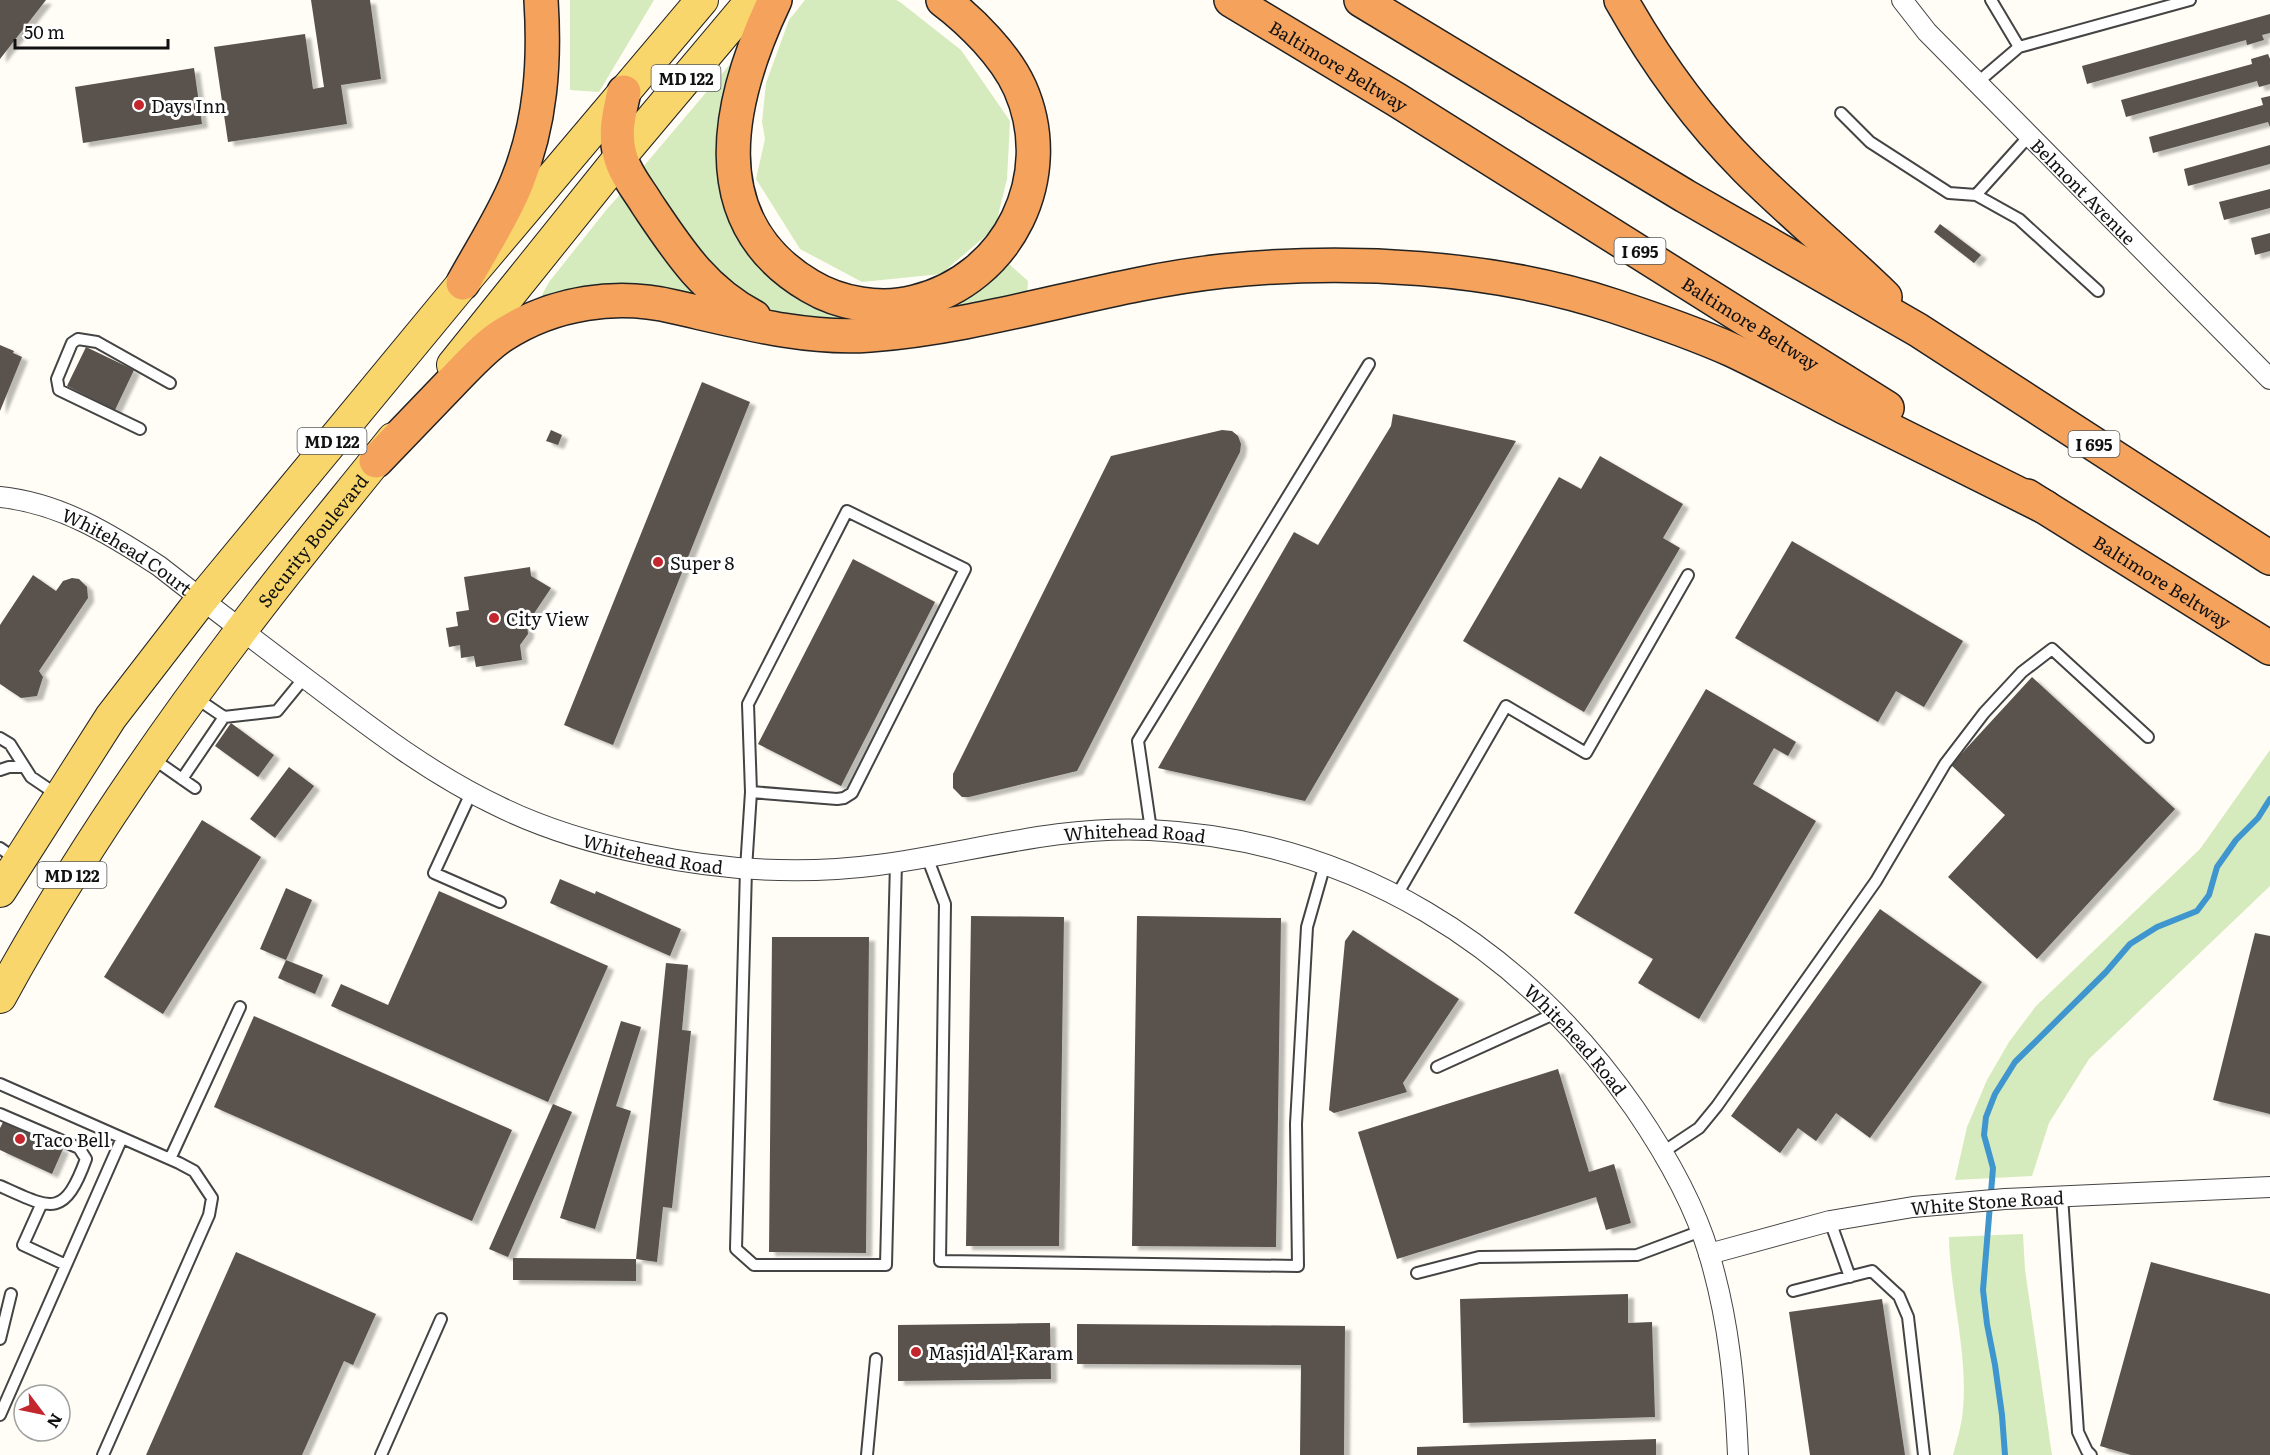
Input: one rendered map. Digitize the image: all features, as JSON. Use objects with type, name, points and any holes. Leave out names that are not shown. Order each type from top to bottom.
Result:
[{"type":"highway","points":[[463,284],[516,184],[531,144],[540,98],[543,39],[541,0]]},
{"type":"highway","points":[[775,0],[756,39],[742,81],[735,114],[733,156],[736,186],[744,213],[756,236],[774,259],[794,276],[820,292],[850,302],[881,306],[915,302],[946,291],[972,275],[995,253],[1011,232],[1024,208],[1031,182],[1034,150],[1030,118],[1019,87],[995,50],[975,27],[943,0]]},
{"type":"highway","name":"Baltimore Beltway","points":[[1232,0],[1629,245],[2270,648]]},
{"type":"highway","name":"I 695","points":[[1361,0],[1685,196],[1918,330],[2270,558]]},
{"type":"highway","points":[[1622,0],[1643,38],[1682,94],[1713,133],[1801,221],[1842,255],[1918,330]]},
{"type":"highway","points":[[624,92],[616,127],[620,157],[628,174],[696,273],[737,308],[771,327]]},
{"type":"highway","points":[[376,461],[466,367],[499,337],[527,321],[563,308],[599,301],[636,300],[771,327],[815,334],[859,336],[907,332],[1142,284],[1220,271],[1306,265],[1395,267],[1466,274],[1543,287],[1611,304],[1729,349],[2045,507]]},
{"type":"main road","name":"MD 122","points":[[0,891],[9,855],[59,796],[111,717],[202,599],[702,0]]},
{"type":"main road","name":"Security Boulevard","points":[[0,997],[62,892],[150,756],[241,630],[620,157],[752,0]]},
{"type":"street","name":"Belmont Avenue","points":[[1902,0],[1927,32],[2270,379]]},
{"type":"street","name":"Whitehead Court","points":[[0,496],[22,499],[57,509],[97,528],[159,566],[241,630]]},
{"type":"street","name":"Whitehead Road","points":[[241,630],[387,740],[471,793],[517,815],[598,843],[656,856],[746,868],[830,869],[896,862],[1035,837],[1098,830],[1151,830],[1245,842],[1325,864],[1353,874],[1397,895],[1472,941],[1501,962],[1556,1012],[1612,1078],[1663,1152],[1701,1231],[1709,1254],[1729,1339],[1738,1455]]},
{"type":"street","name":"White Stone Road","points":[[1709,1254],[1830,1221],[1913,1207],[2005,1199],[2270,1187]]},
{"type":"lane","points":[[1991,0],[2019,47]]},
{"type":"lane","points":[[1978,82],[2019,47],[2190,0]]},
{"type":"lane","points":[[1841,113],[1870,142],[1949,193],[1976,195],[2019,219],[2098,291]]},
{"type":"lane","points":[[1976,195],[2030,135]]},
{"type":"lane","points":[[140,429],[59,390],[57,379],[72,343],[78,339],[98,342],[170,383]]},
{"type":"lane","points":[[1151,830],[1138,741],[1369,364]]},
{"type":"lane","points":[[751,792],[837,799],[852,793],[965,569],[847,511],[748,704],[751,792],[746,868],[736,1249],[754,1265],[886,1265],[896,862]]},
{"type":"lane","points":[[1397,895],[1506,706],[1586,753],[1688,575]]},
{"type":"lane","points":[[1663,1152],[1699,1128],[1717,1106],[1876,881],[1945,764],[1984,713],[2022,672],[2052,649],[2148,737]]},
{"type":"lane","points":[[193,696],[224,717],[277,711],[304,678]]},
{"type":"lane","points":[[182,779],[224,717]]},
{"type":"lane","points":[[0,738],[10,744],[31,777],[59,796]]},
{"type":"lane","points":[[150,756],[195,788]]},
{"type":"lane","points":[[0,770],[9,767],[23,767]]},
{"type":"lane","points":[[471,793],[434,873],[500,902]]},
{"type":"lane","points":[[927,857],[945,904],[940,1261],[1299,1266],[1296,1124],[1308,927],[1325,864]]},
{"type":"lane","points":[[170,1159],[240,1007]]},
{"type":"lane","points":[[1437,1067],[1556,1012]]},
{"type":"lane","points":[[0,1084],[194,1171],[212,1198],[209,1215],[103,1455]]},
{"type":"lane","points":[[0,1114],[79,1148],[86,1159],[73,1191],[62,1202],[41,1205],[0,1186]]},
{"type":"lane","points":[[0,1415],[122,1138]]},
{"type":"lane","points":[[2062,1196],[2079,1432],[2091,1455]]},
{"type":"lane","points":[[41,1205],[23,1245],[66,1265]]},
{"type":"lane","points":[[1830,1221],[1850,1277]]},
{"type":"lane","points":[[1417,1273],[1479,1257],[1637,1255],[1701,1231]]},
{"type":"lane","points":[[1793,1291],[1872,1271],[1899,1296],[1908,1317],[1924,1455]]},
{"type":"lane","points":[[0,1339],[11,1294]]},
{"type":"lane","points":[[381,1455],[441,1319]]},
{"type":"lane","points":[[867,1455],[876,1359]]},
{"type":"green space","points":[[570,0],[654,0],[599,92],[570,90]]},
{"type":"green space","points":[[805,0],[896,0],[900,2],[961,50],[1010,121],[1007,179],[995,228],[941,274],[862,282],[800,249],[756,179],[765,139],[762,122],[766,83],[789,20]]},
{"type":"green space","points":[[742,50],[721,175],[825,304],[975,291],[1009,264],[1028,281],[1027,298],[892,324],[804,321],[759,307],[695,252],[643,167]]},
{"type":"green space","points":[[626,188],[712,302],[542,304],[542,295],[549,282]]},
{"type":"green space","points":[[2270,750],[2270,886],[2089,1059],[2049,1123],[2032,1176],[1955,1180],[1967,1127],[1987,1080],[2009,1042],[2036,1006],[2200,849]]},
{"type":"green space","points":[[2023,1234],[2025,1270],[2052,1455],[1953,1455],[1962,1420],[1964,1388],[1949,1237]]},
{"type":"building","points":[[0,0],[46,0],[0,59]]},
{"type":"building","points":[[311,0],[370,0],[381,79],[341,85],[347,124],[228,142],[214,47],[305,34],[313,89],[324,87]]},
{"type":"building","points":[[2270,14],[2270,33],[2262,35],[2264,40],[2247,45],[2246,40],[2087,84],[2082,66]]},
{"type":"building","points":[[2268,54],[2270,84],[2259,87],[2257,81],[2126,117],[2121,100],[2252,64],[2251,59]]},
{"type":"building","name":"Days Inn","points":[[194,68],[202,124],[83,143],[75,87]]},
{"type":"building","points":[[2270,96],[2270,127],[2268,122],[2153,153],[2149,137],[2263,105],[2261,98]]},
{"type":"building","points":[[2270,145],[2270,164],[2188,186],[2184,169]]},
{"type":"building","points":[[2270,189],[2270,208],[2224,220],[2219,202]]},
{"type":"building","points":[[1940,224],[1981,255],[1974,263],[1934,232]]},
{"type":"building","points":[[2270,233],[2270,251],[2255,255],[2251,238]]},
{"type":"building","points":[[0,345],[22,357],[0,411]]},
{"type":"building","points":[[86,347],[134,370],[115,410],[67,386]]},
{"type":"building","name":"Super 8","points":[[702,382],[750,402],[613,745],[564,725]]},
{"type":"building","points":[[1393,414],[1516,441],[1305,801],[1158,768],[1294,532],[1318,545],[1391,426]]},
{"type":"building","points":[[551,430],[562,435],[558,445],[546,441]]},
{"type":"building","points":[[1222,430],[1232,431],[1238,436],[1241,444],[1240,452],[1077,771],[962,797],[953,788],[953,774],[1111,456]]},
{"type":"building","points":[[1600,456],[1683,504],[1663,538],[1680,548],[1584,712],[1463,641],[1559,477],[1581,489]]},
{"type":"building","points":[[1792,541],[1963,641],[1924,707],[1896,691],[1878,722],[1735,638]]},
{"type":"building","points":[[853,559],[935,602],[841,786],[758,744]]},
{"type":"building","name":"City View","points":[[530,567],[531,576],[551,588],[527,624],[528,634],[520,645],[522,660],[476,667],[474,656],[461,658],[460,645],[449,647],[446,628],[458,626],[456,612],[469,610],[464,577]]},
{"type":"building","points":[[33,575],[56,591],[63,581],[72,578],[79,579],[87,587],[88,598],[39,671],[43,677],[37,696],[21,698],[0,684],[0,625]]},
{"type":"building","points":[[2032,677],[2175,809],[2037,959],[1948,877],[2005,815],[1951,765]]},
{"type":"building","points":[[1706,689],[1796,742],[1788,756],[1774,748],[1753,784],[1816,821],[1699,1019],[1638,983],[1653,959],[1574,913]]},
{"type":"building","points":[[231,723],[274,755],[258,777],[215,746]]},
{"type":"building","points":[[289,767],[314,786],[275,838],[250,819]]},
{"type":"building","points":[[202,820],[261,857],[163,1014],[104,977]]},
{"type":"building","points":[[560,879],[595,894],[596,891],[681,929],[670,956],[550,903]]},
{"type":"building","points":[[286,888],[312,900],[286,960],[260,949]]},
{"type":"building","points":[[439,891],[608,966],[548,1102],[331,1006],[341,984],[388,1005]]},
{"type":"building","points":[[1880,909],[1982,982],[1870,1138],[1836,1113],[1816,1141],[1798,1128],[1780,1153],[1731,1116]]},
{"type":"building","points":[[971,916],[1064,917],[1059,1246],[966,1246]]},
{"type":"building","points":[[1137,916],[1281,918],[1276,1247],[1132,1246]]},
{"type":"building","points":[[1353,930],[1459,999],[1403,1083],[1407,1092],[1334,1113],[1329,1110],[1345,941]]},
{"type":"building","points":[[2255,933],[2270,936],[2270,1114],[2213,1100]]},
{"type":"building","points":[[772,937],[869,937],[866,1253],[769,1252]]},
{"type":"building","points":[[286,960],[323,975],[315,994],[278,978]]},
{"type":"building","points":[[666,963],[688,965],[682,1030],[691,1031],[672,1208],[663,1207],[657,1262],[636,1259]]},
{"type":"building","points":[[254,1016],[512,1130],[472,1221],[214,1107]]},
{"type":"building","points":[[621,1021],[641,1027],[616,1106],[631,1111],[595,1229],[560,1218]]},
{"type":"building","points":[[1558,1069],[1589,1172],[1614,1164],[1631,1223],[1606,1230],[1596,1197],[1397,1259],[1358,1132]]},
{"type":"building","points":[[553,1104],[572,1112],[508,1257],[489,1249]]},
{"type":"building","name":"Taco Bell","points":[[3,1122],[63,1149],[52,1174],[0,1150],[0,1128]]},
{"type":"building","points":[[236,1252],[376,1314],[353,1365],[344,1361],[302,1455],[146,1455]]},
{"type":"building","points":[[513,1258],[636,1259],[636,1281],[513,1280]]},
{"type":"building","points":[[2151,1262],[2270,1294],[2270,1455],[2131,1455],[2100,1446]]},
{"type":"building","points":[[1628,1294],[1628,1323],[1652,1322],[1655,1417],[1463,1423],[1460,1299]]},
{"type":"building","points":[[1882,1299],[1905,1455],[1810,1455],[1789,1312]]},
{"type":"building","points":[[1050,1323],[1051,1379],[898,1381],[898,1325]]},
{"type":"building","points":[[1077,1324],[1345,1326],[1344,1455],[1300,1455],[1301,1365],[1077,1364]]},
{"type":"building","points":[[1656,1439],[1656,1455],[1417,1455],[1417,1447]]},
{"type":"waterway","points":[[2005,1455],[2002,1415],[1983,1290],[1993,1168],[1984,1135],[1986,1117],[1995,1094],[2015,1062],[2106,972],[2130,944],[2157,927],[2197,911],[2209,895],[2217,867],[2236,840],[2258,818],[2270,799]]},
{"type":"place","name":"Days Inn","points":[[139,105]]},
{"type":"place","name":"Super 8","points":[[658,562]]},
{"type":"place","name":"City View","points":[[494,618]]},
{"type":"place","name":"Taco Bell","points":[[20,1139]]},
{"type":"place","name":"Masjid Al-Karam","points":[[916,1352]]}]
